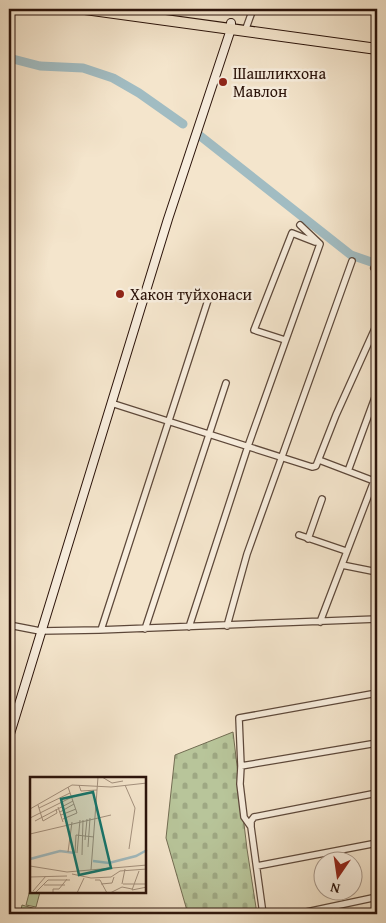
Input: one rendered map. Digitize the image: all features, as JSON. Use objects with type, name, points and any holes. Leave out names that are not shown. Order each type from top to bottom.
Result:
[{"type":"highway","points":[[85,9],[377,43]]},
{"type":"highway","points":[[130,9],[231,26]]},
{"type":"highway","points":[[246,28],[377,50]]},
{"type":"main road","points":[[9,737],[111,403],[231,26]]},
{"type":"street","points":[[246,28],[253,9]]},
{"type":"street","points":[[300,225],[319,244]]},
{"type":"street","points":[[284,340],[254,330],[292,233],[319,244]]},
{"type":"street","points":[[189,627],[248,446],[319,244]]},
{"type":"street","points":[[227,626],[247,554],[352,260]]},
{"type":"street","points":[[101,630],[208,300]]},
{"type":"street","points":[[111,403],[316,466],[336,415],[377,324]]},
{"type":"street","points":[[145,629],[226,383]]},
{"type":"street","points":[[348,471],[377,392]]},
{"type":"street","points":[[319,460],[374,481]]},
{"type":"street","points":[[320,622],[377,473]]},
{"type":"street","points":[[308,538],[322,498]]},
{"type":"street","points":[[299,535],[346,551]]},
{"type":"street","points":[[342,565],[377,572]]},
{"type":"street","points":[[9,625],[40,631],[145,629],[377,619]]},
{"type":"street","points":[[251,827],[244,817],[240,784],[239,718],[377,693]]},
{"type":"street","points":[[241,766],[377,743]]},
{"type":"street","points":[[263,914],[251,821],[254,818],[377,793]]},
{"type":"street","points":[[257,866],[377,843]]},
{"type":"street","points":[[297,914],[377,897]]},
{"type":"green space","points":[[233,732],[257,914],[188,914],[166,838],[175,755]]},
{"type":"green space","points":[[30,890],[30,893],[40,893],[36,907],[26,905]]},
{"type":"green space","points":[[22,905],[36,909],[34,914],[20,914]]},
{"type":"waterway","points":[[9,58],[40,66],[83,68],[113,78],[139,93],[183,124]]},
{"type":"waterway","points":[[199,135],[351,255],[377,264]]},
{"type":"place","name":"Шашликхона Мавлон","points":[[223,82]]},
{"type":"place","name":"Хакон туйхонаси","points":[[120,294]]}]
